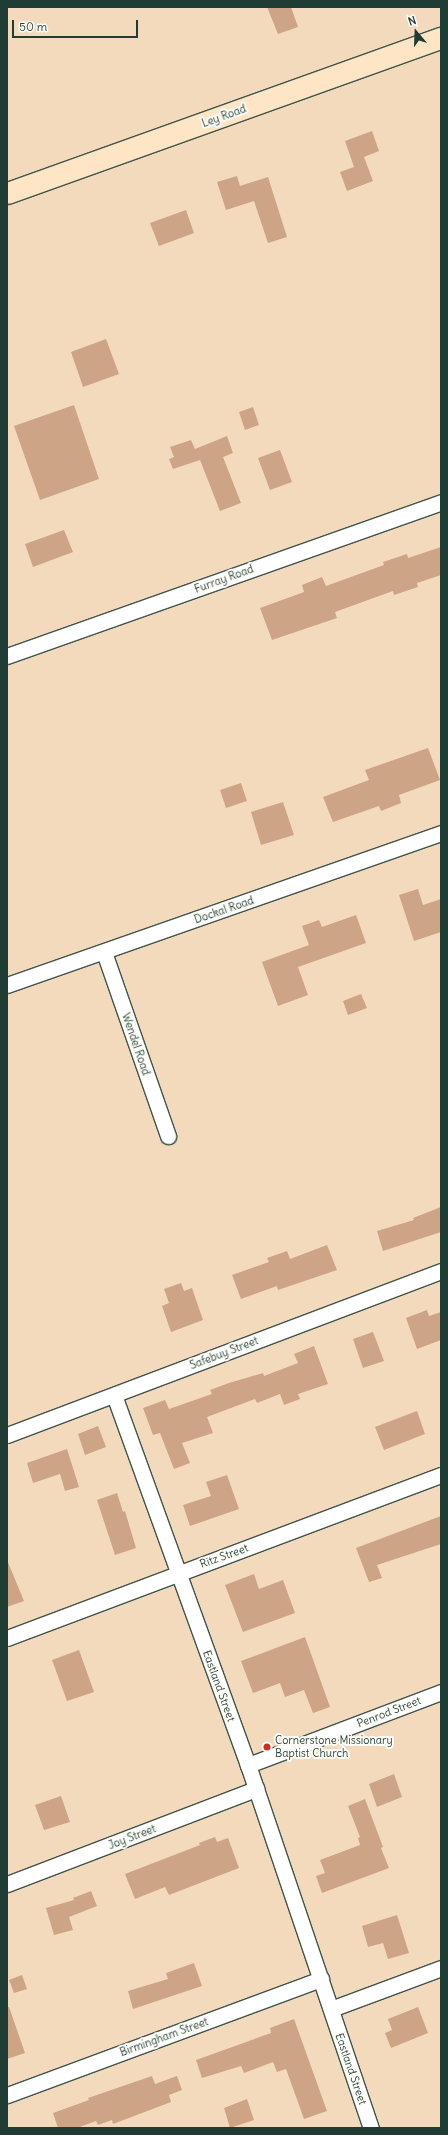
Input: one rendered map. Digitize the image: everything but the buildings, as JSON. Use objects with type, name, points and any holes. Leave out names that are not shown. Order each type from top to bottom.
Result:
[{"type":"main road","name":"Ley Road","points":[[7,193],[441,38]]},
{"type":"street","name":"Furray Road","points":[[7,656],[441,502]]},
{"type":"street","name":"Dockal Road","points":[[7,985],[441,833]]},
{"type":"street","name":"Wendel Road","points":[[104,952],[168,1136]]},
{"type":"street","name":"Safebuy Street","points":[[7,1435],[441,1271]]},
{"type":"street","name":"Eastland Street","points":[[114,1394],[248,1765],[371,2128]]},
{"type":"street","name":"Ritz Street","points":[[7,1638],[179,1572],[441,1475]]},
{"type":"street","name":"Penrod Street","points":[[248,1765],[441,1692]]},
{"type":"street","name":"Joy Street","points":[[7,1884],[256,1789]]},
{"type":"street","points":[[331,2009],[441,1968]]},
{"type":"street","name":"Birmingham Street","points":[[7,2095],[320,1979]]},
{"type":"place","name":"Cornerstone Missionary Baptist Church","points":[[267,1747]]}]
